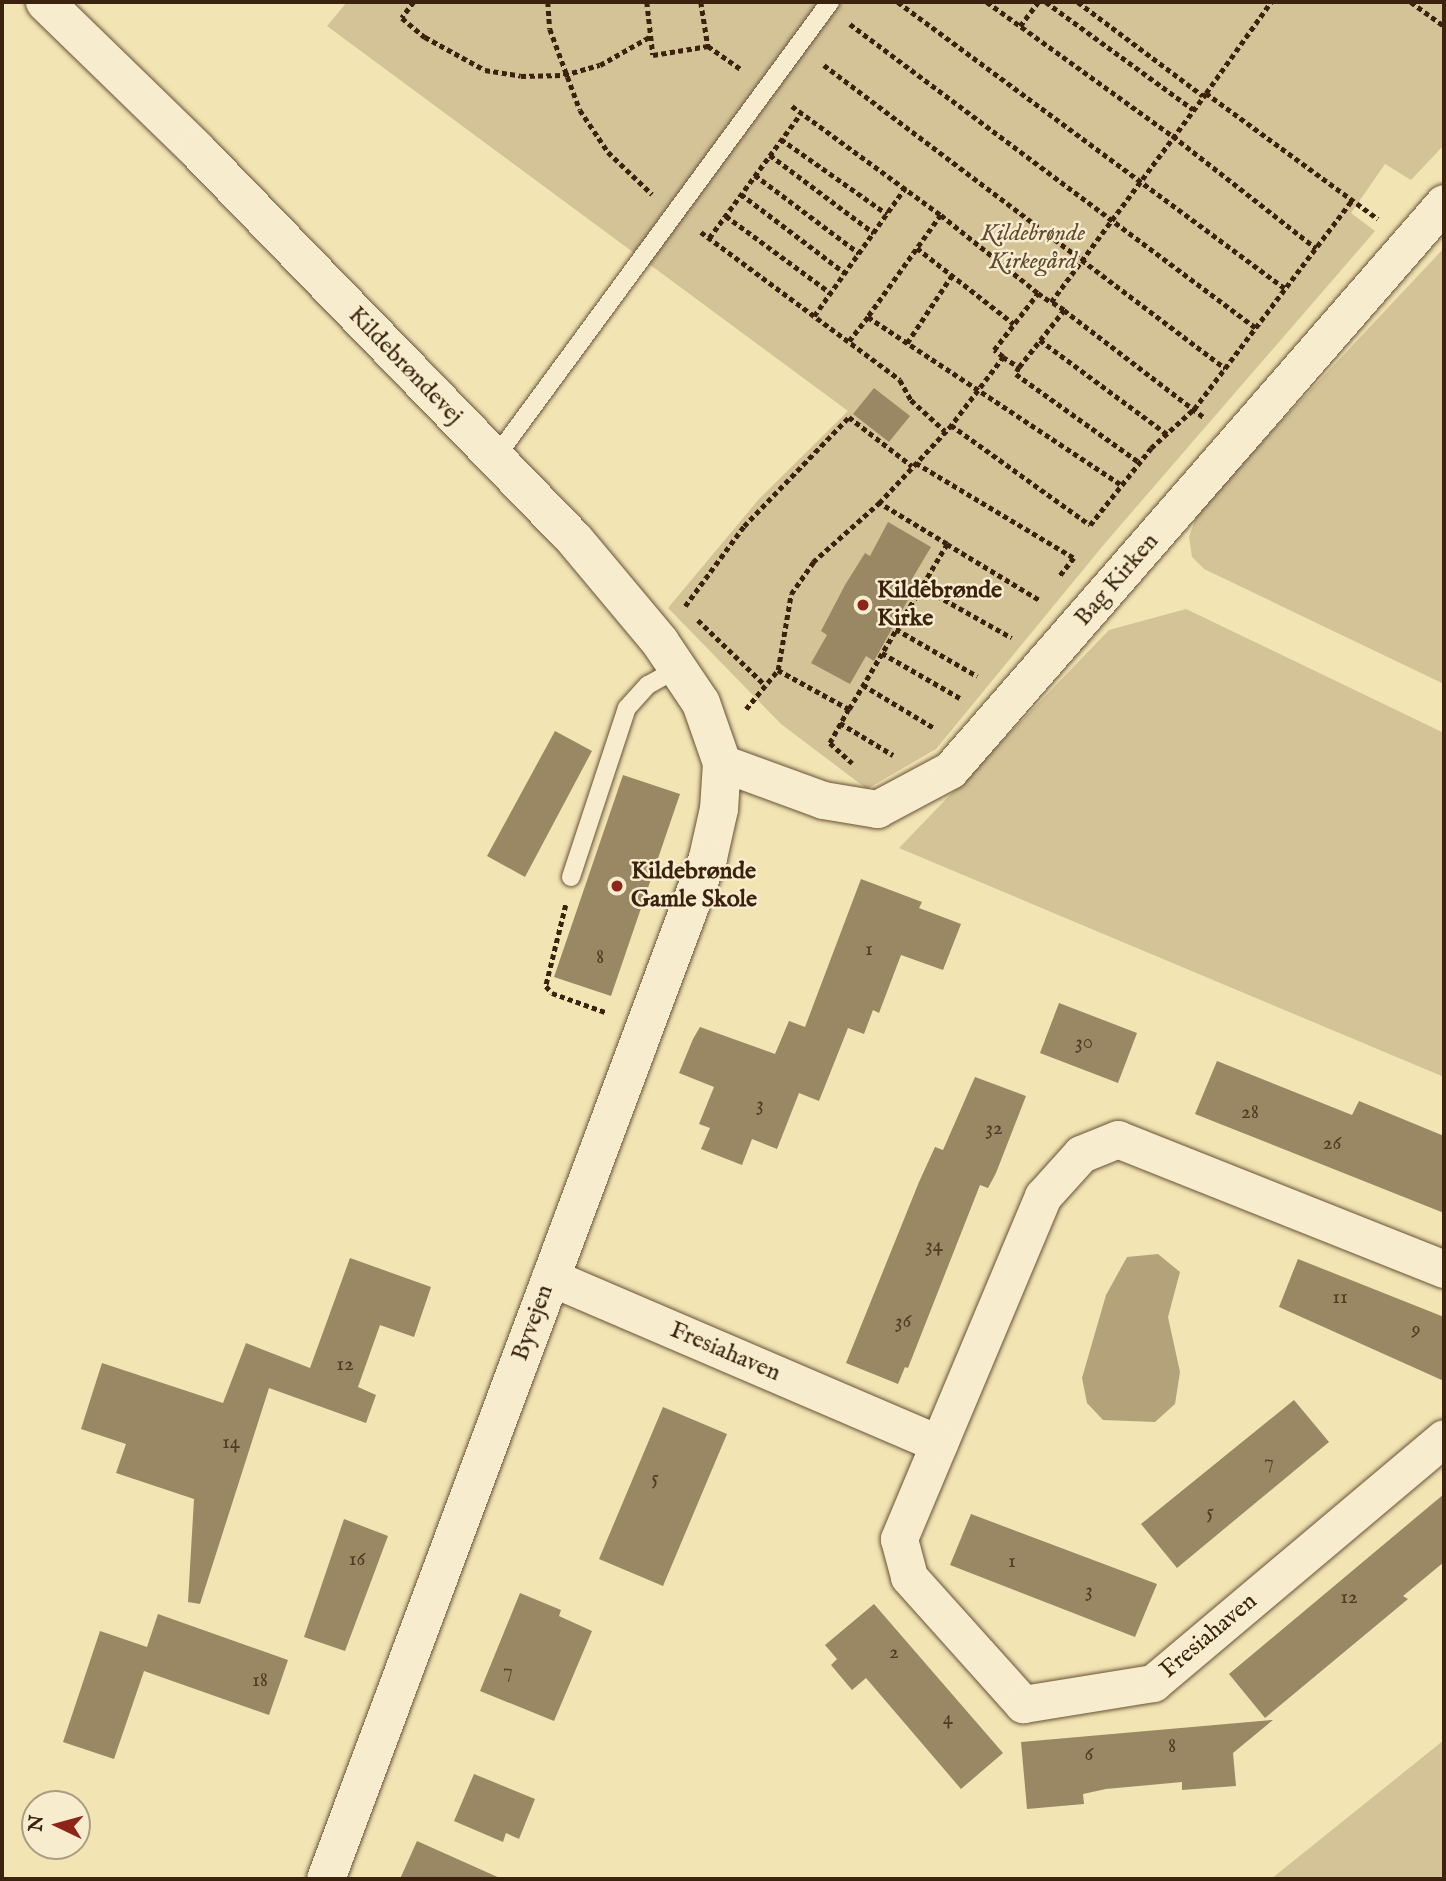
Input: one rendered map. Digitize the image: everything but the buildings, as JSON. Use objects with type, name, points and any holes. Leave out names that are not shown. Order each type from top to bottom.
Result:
[{"type":"street","name":"Kildebrøndevej","points":[[45,2],[196,149],[575,539],[701,703],[720,759]]},
{"type":"street","name":"Bag Kirken","points":[[720,759],[822,800],[877,809],[950,770],[1408,241],[1444,203]]},
{"type":"street","name":"Byvejen","points":[[327,1879],[708,858],[719,809],[720,759]]},
{"type":"street","name":"Fresiahaven","points":[[1444,1269],[1118,1139],[1082,1154],[1043,1196],[899,1539],[909,1577],[1023,1704],[1153,1683],[1444,1437]]},
{"type":"street","name":"Fresiahaven","points":[[550,1276],[939,1444]]},
{"type":"lane","points":[[495,458],[828,4]]},
{"type":"lane","points":[[570,877],[627,708],[648,685],[677,669]]},
{"type":"path","points":[[414,2],[402,18],[453,56],[485,70],[564,75],[600,65],[651,37]]},
{"type":"path","points":[[548,2],[550,29],[564,75],[580,110],[608,152],[673,212],[900,380],[911,400],[945,432]]},
{"type":"path","points":[[647,2],[653,55],[708,46]]},
{"type":"path","points":[[701,2],[708,46],[905,188],[1038,293],[1194,409]]},
{"type":"path","points":[[898,2],[1285,288]]},
{"type":"path","points":[[987,2],[1174,136],[1316,248]]},
{"type":"path","points":[[1046,2],[1194,109]]},
{"type":"path","points":[[1078,2],[1408,241]]},
{"type":"path","points":[[1051,302],[1205,95],[1270,2]]},
{"type":"path","points":[[1411,2],[1444,26]]},
{"type":"path","points":[[1020,26],[1036,3]]},
{"type":"path","points":[[828,4],[1256,328]]},
{"type":"path","points":[[798,45],[1225,368]]},
{"type":"path","points":[[709,238],[801,113]]},
{"type":"path","points":[[781,139],[887,214]]},
{"type":"path","points":[[770,155],[874,233]]},
{"type":"path","points":[[755,175],[859,253]]},
{"type":"path","points":[[814,316],[905,188]]},
{"type":"path","points":[[741,194],[845,273]]},
{"type":"path","points":[[951,425],[1090,526],[1139,462],[1194,409],[1352,200]]},
{"type":"path","points":[[849,341],[941,215]]},
{"type":"path","points":[[726,216],[831,293]]},
{"type":"path","points":[[917,248],[1014,324]]},
{"type":"path","points":[[907,343],[952,275]]},
{"type":"path","points":[[1018,368],[994,350],[1038,293]]},
{"type":"path","points":[[1064,310],[1016,374],[1139,462]]},
{"type":"path","points":[[868,317],[1122,485]]},
{"type":"path","points":[[1040,340],[1167,434]]},
{"type":"path","points":[[720,759],[765,685],[778,670],[792,594],[813,562],[878,503],[945,432],[1003,357]]},
{"type":"path","points":[[765,685],[684,605],[744,526],[849,417],[914,464],[1074,558],[1058,580]]},
{"type":"path","points":[[878,503],[1041,601]]},
{"type":"path","points":[[858,768],[830,743],[947,544]]},
{"type":"path","points":[[922,587],[1012,638]]},
{"type":"path","points":[[1034,610],[1049,590]]},
{"type":"path","points":[[896,629],[981,678]]},
{"type":"path","points":[[1004,648],[1020,629]]},
{"type":"path","points":[[882,653],[964,701]]},
{"type":"path","points":[[975,686],[989,668]]},
{"type":"path","points":[[778,670],[849,709]]},
{"type":"path","points":[[863,685],[940,732],[936,737]]},
{"type":"path","points":[[956,711],[970,693]]},
{"type":"path","points":[[840,723],[899,759],[888,765]]},
{"type":"path","points":[[570,877],[546,986],[552,993],[645,1027]]},
{"type":"green space","name":"Kildebrønde Kirkegård","points":[[347,2],[1444,2],[1444,145],[1411,180],[1385,164],[1351,213],[1375,231],[1106,542],[936,749],[867,789],[781,724],[668,608],[759,499],[848,411],[327,26]]},
{"type":"green space","points":[[1444,248],[1444,684],[1204,569],[1192,557],[1189,537],[1199,509]]},
{"type":"green space","points":[[1186,609],[1444,733],[1444,1077],[899,848],[1109,630]]},
{"type":"green space","points":[[1444,1740],[1444,1879],[1271,1879]]},
{"type":"shaded area","points":[[1158,1254],[1180,1272],[1168,1317],[1180,1372],[1175,1404],[1155,1422],[1103,1420],[1087,1403],[1082,1378],[1106,1295],[1127,1257]]},
{"type":"place","name":"Kildebrønde Kirke","points":[[863,605]]},
{"type":"place","name":"Kildebrønde Gamle Skole","points":[[617,886]]}]
